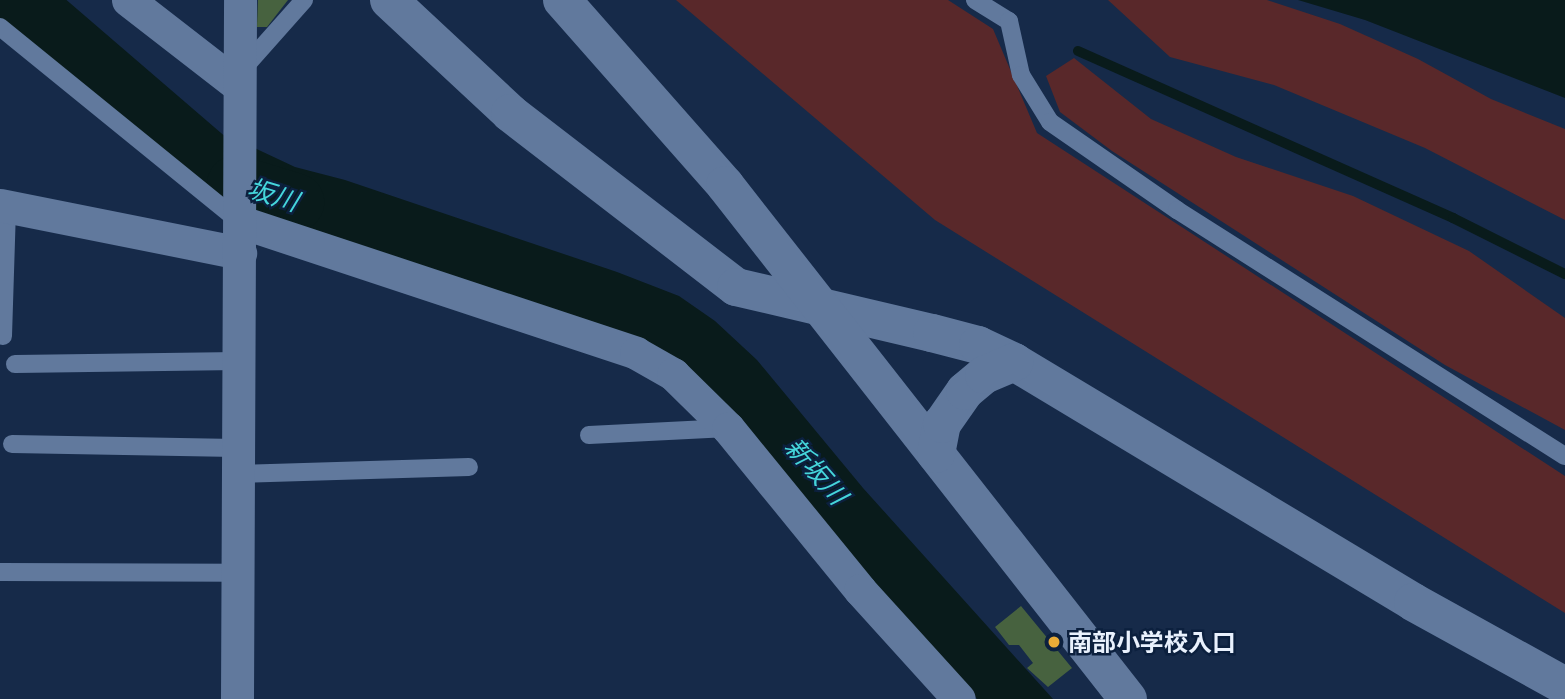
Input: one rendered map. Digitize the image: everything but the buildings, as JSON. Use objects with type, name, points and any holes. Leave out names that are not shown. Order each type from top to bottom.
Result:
[{"type":"street","points":[[128,0],[239,91]]},
{"type":"street","points":[[237,699],[240,0]]},
{"type":"street","points":[[389,0],[510,113],[736,287],[978,345],[1014,362],[1413,601],[1565,687]]},
{"type":"street","points":[[562,0],[725,185],[1128,699]]},
{"type":"street","points":[[4,205],[240,237],[636,353],[673,374],[728,428],[860,590],[959,699]]},
{"type":"street","points":[[936,454],[942,424],[965,391],[984,375],[1014,362]]},
{"type":"lane","points":[[239,91],[304,0]]},
{"type":"lane","points":[[975,0],[1009,21],[1021,75],[1050,122],[1177,210],[1565,456]]},
{"type":"lane","points":[[0,27],[240,237]]},
{"type":"lane","points":[[3,336],[4,205]]},
{"type":"lane","points":[[15,364],[237,361]]},
{"type":"lane","points":[[589,435],[728,428]]},
{"type":"lane","points":[[12,444],[236,461],[469,467]]},
{"type":"lane","points":[[0,572],[236,573]]},
{"type":"shaded area","points":[[676,0],[948,0],[993,29],[1037,133],[1565,476],[1565,613],[935,220]]},
{"type":"shaded area","points":[[1108,0],[1267,0],[1340,24],[1418,59],[1491,99],[1565,129],[1565,220],[1425,148],[1274,85],[1170,57]]},
{"type":"shaded area","points":[[1074,58],[1151,119],[1236,157],[1353,196],[1469,251],[1565,318],[1565,430],[1445,365],[1112,151],[1060,112],[1046,76]]},
{"type":"water","points":[[1298,0],[1565,0],[1565,98],[1365,20]]},
{"type":"water","name":"新坂川","points":[[225,134],[295,167],[345,180],[617,272],[679,296],[715,321],[757,360],[863,488],[1053,699],[977,699],[859,568],[729,409],[259,215],[251,206]]},
{"type":"waterway","name":"坂川","points":[[22,0],[236,184],[295,202]]},
{"type":"waterway","points":[[1078,51],[1453,218],[1565,274]]},
{"type":"place","name":"南部小学校入口","points":[[1054,642]]}]
